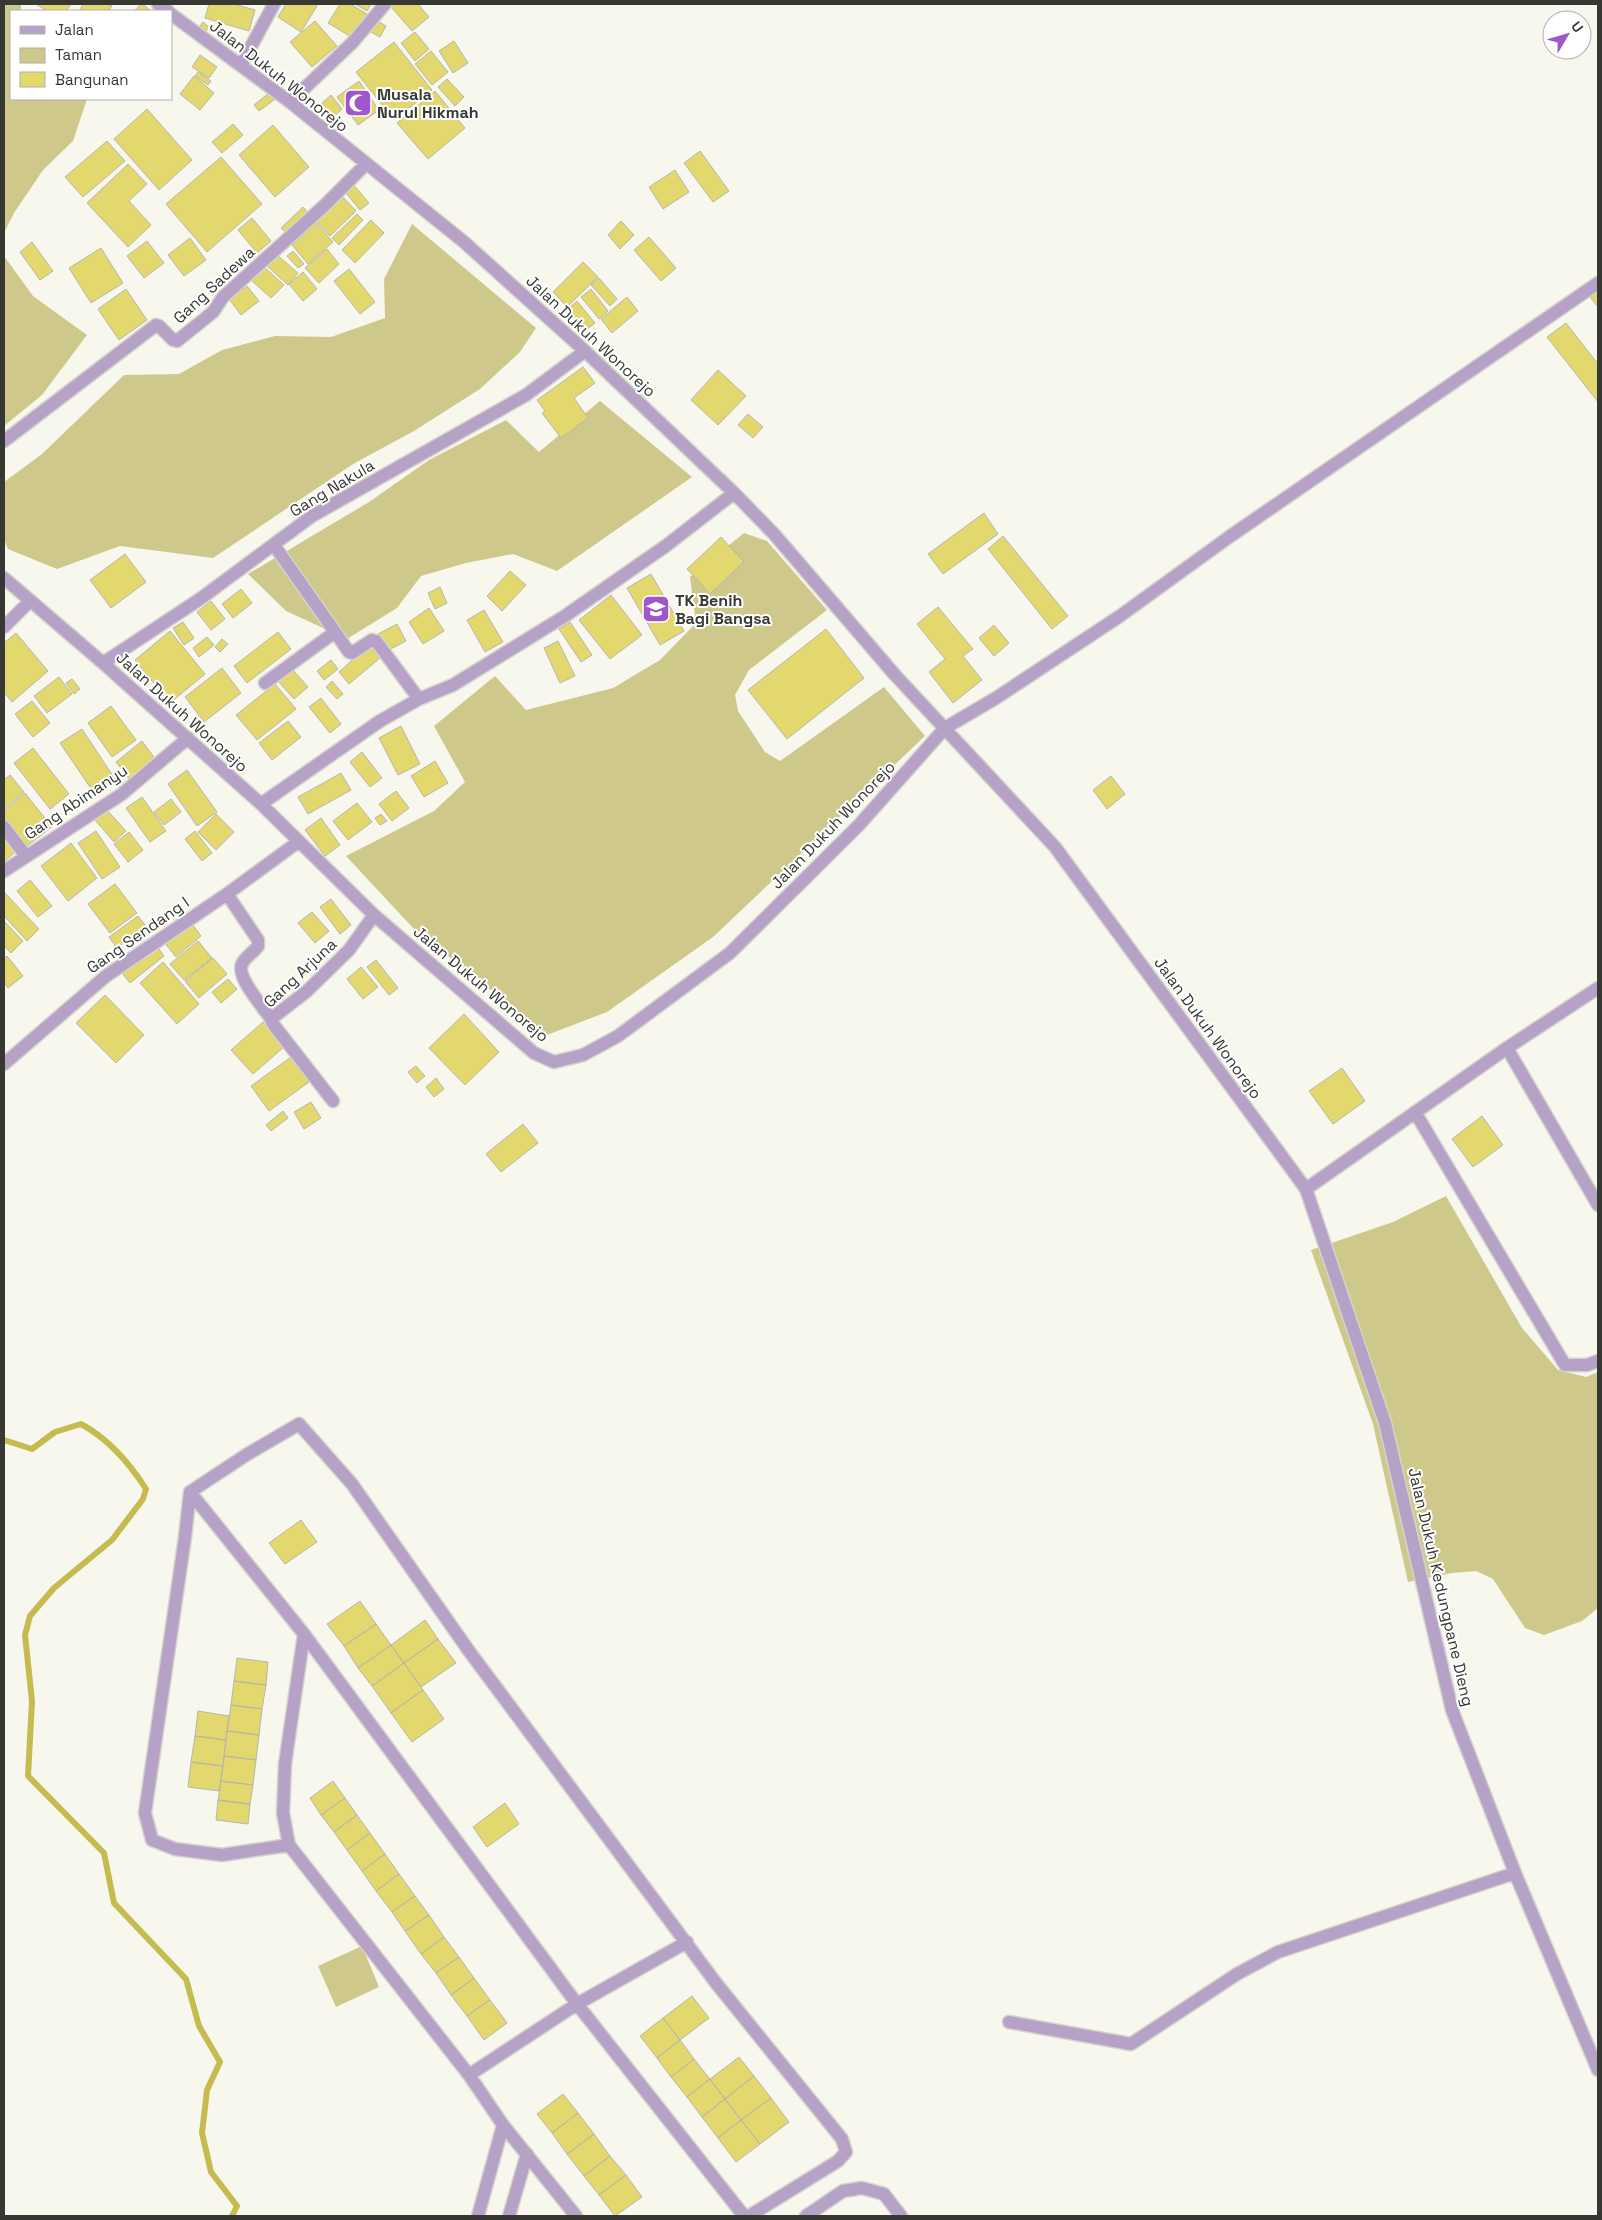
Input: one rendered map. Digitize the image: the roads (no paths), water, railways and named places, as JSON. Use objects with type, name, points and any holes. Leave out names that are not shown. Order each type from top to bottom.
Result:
[{"type":"street","points":[[241,66],[274,4]]},
{"type":"street","points":[[290,102],[353,42],[385,4]]},
{"type":"street","name":"Jalan Dukuh Wonorejo","points":[[172,15],[290,102],[464,242],[585,351],[734,493],[774,534],[895,675],[1055,847],[1306,1189]]},
{"type":"street","name":"Gang Sadewa","points":[[4,441],[156,325],[173,340],[177,341],[213,312],[223,297],[325,205],[366,164]]},
{"type":"street","points":[[946,728],[996,698],[1120,616],[1230,537],[1598,283]]},
{"type":"street","name":"Gang Nakula","points":[[103,663],[200,599],[312,516],[526,395],[585,351]]},
{"type":"street","points":[[261,804],[380,721],[419,699],[453,685],[565,616],[667,545],[734,493]]},
{"type":"street","points":[[274,545],[349,652],[352,653],[372,640],[376,641],[419,699]]},
{"type":"street","name":"Jalan Dukuh Wonorejo","points":[[4,578],[103,663],[261,804],[374,915],[534,1053],[554,1062],[583,1054],[618,1036],[730,953],[859,825],[946,728]]},
{"type":"street","points":[[4,627],[30,601]]},
{"type":"street","points":[[265,683],[334,632]]},
{"type":"street","name":"Gang Abimanyu","points":[[4,871],[122,794],[188,738]]},
{"type":"street","points":[[4,827],[26,856]]},
{"type":"street","name":"Gang Sendang I","points":[[4,1064],[106,976],[227,894],[298,842]]},
{"type":"street","points":[[227,894],[258,940],[258,946],[243,962],[241,969],[250,989],[271,1019]]},
{"type":"street","name":"Gang Arjuna","points":[[333,1101],[271,1019],[307,992],[349,950],[374,915]]},
{"type":"street","points":[[1306,1189],[1507,1048],[1597,992]]},
{"type":"street","points":[[1507,1048],[1598,1206]]},
{"type":"street","points":[[1415,1112],[1566,1365],[1587,1365],[1598,1361]]},
{"type":"street","name":"Jalan Dukuh Kedungpane Dieng","points":[[1306,1189],[1385,1423],[1452,1710],[1515,1873],[1598,2070]]},
{"type":"street","points":[[190,1492],[246,1455],[299,1424],[352,1484],[469,1651],[716,1983],[842,2139],[846,2152],[838,2161],[820,2174],[749,2216]]},
{"type":"street","points":[[190,1492],[304,1634],[576,2004],[744,2216]]},
{"type":"street","points":[[190,1492],[145,1813],[152,1840],[175,1849],[222,1855],[289,1845]]},
{"type":"street","points":[[304,1634],[285,1764],[283,1813],[289,1845],[469,2075],[503,2125],[576,2216]]},
{"type":"street","points":[[1009,2022],[1131,2044],[1238,1974],[1278,1952],[1515,1873]]},
{"type":"street","points":[[469,2075],[576,2004],[687,1942]]},
{"type":"street","points":[[478,2216],[503,2125]]},
{"type":"street","points":[[509,2216],[527,2154]]},
{"type":"street","points":[[806,2216],[843,2191],[862,2188],[884,2194],[901,2216]]},
{"type":"waterway","points":[[4,1440],[32,1449],[55,1432],[81,1424],[109,1444],[133,1470],[146,1489],[143,1499],[112,1540],[54,1588],[30,1616],[25,1635],[32,1701],[28,1776],[104,1853],[114,1903],[186,1979],[199,2026],[220,2062],[207,2090],[202,2133],[211,2172],[237,2206],[232,2216]]},
{"type":"place","name":"Musala Nurul Hikmah","points":[[358,103]]},
{"type":"place","name":"TK Benih Bagi Bangsa","points":[[656,609]]}]
